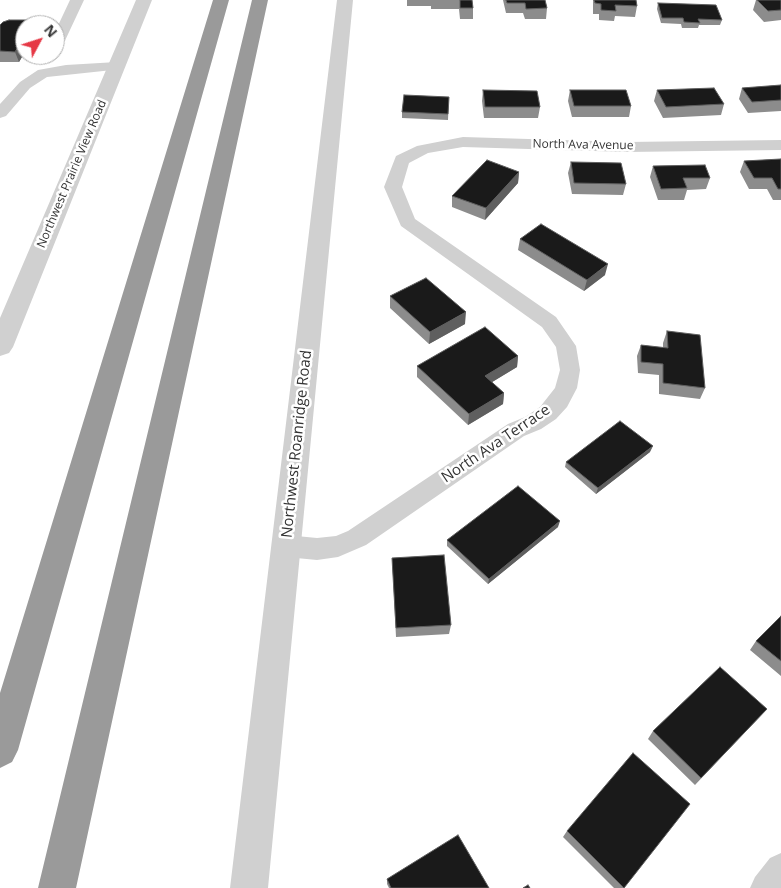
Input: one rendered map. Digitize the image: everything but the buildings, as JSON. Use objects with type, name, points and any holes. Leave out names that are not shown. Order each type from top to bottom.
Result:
[{"type":"highway","points":[[0,750],[221,0]]},
{"type":"highway","points":[[57,888],[260,0]]},
{"type":"street","points":[[65,26],[77,0]]},
{"type":"street","name":"Northwest Prairie View Road","points":[[0,347],[144,0]]},
{"type":"street","name":"Northwest Roanridge Road","points":[[249,888],[345,0]]},
{"type":"street","points":[[43,73],[47,65]]},
{"type":"street","points":[[0,113],[25,85],[43,73],[66,69],[117,66]]},
{"type":"street","name":"North Ava Avenue","points":[[398,172],[402,160],[412,154],[436,145],[456,143],[627,147],[781,145]]},
{"type":"street","name":"North Ava Terrace","points":[[286,546],[317,549],[338,546],[357,538],[516,430],[548,413],[559,401],[566,388],[570,360],[566,346],[559,334],[536,311],[407,222],[393,187],[398,172]]},
{"type":"street","points":[[766,888],[781,868]]}]
